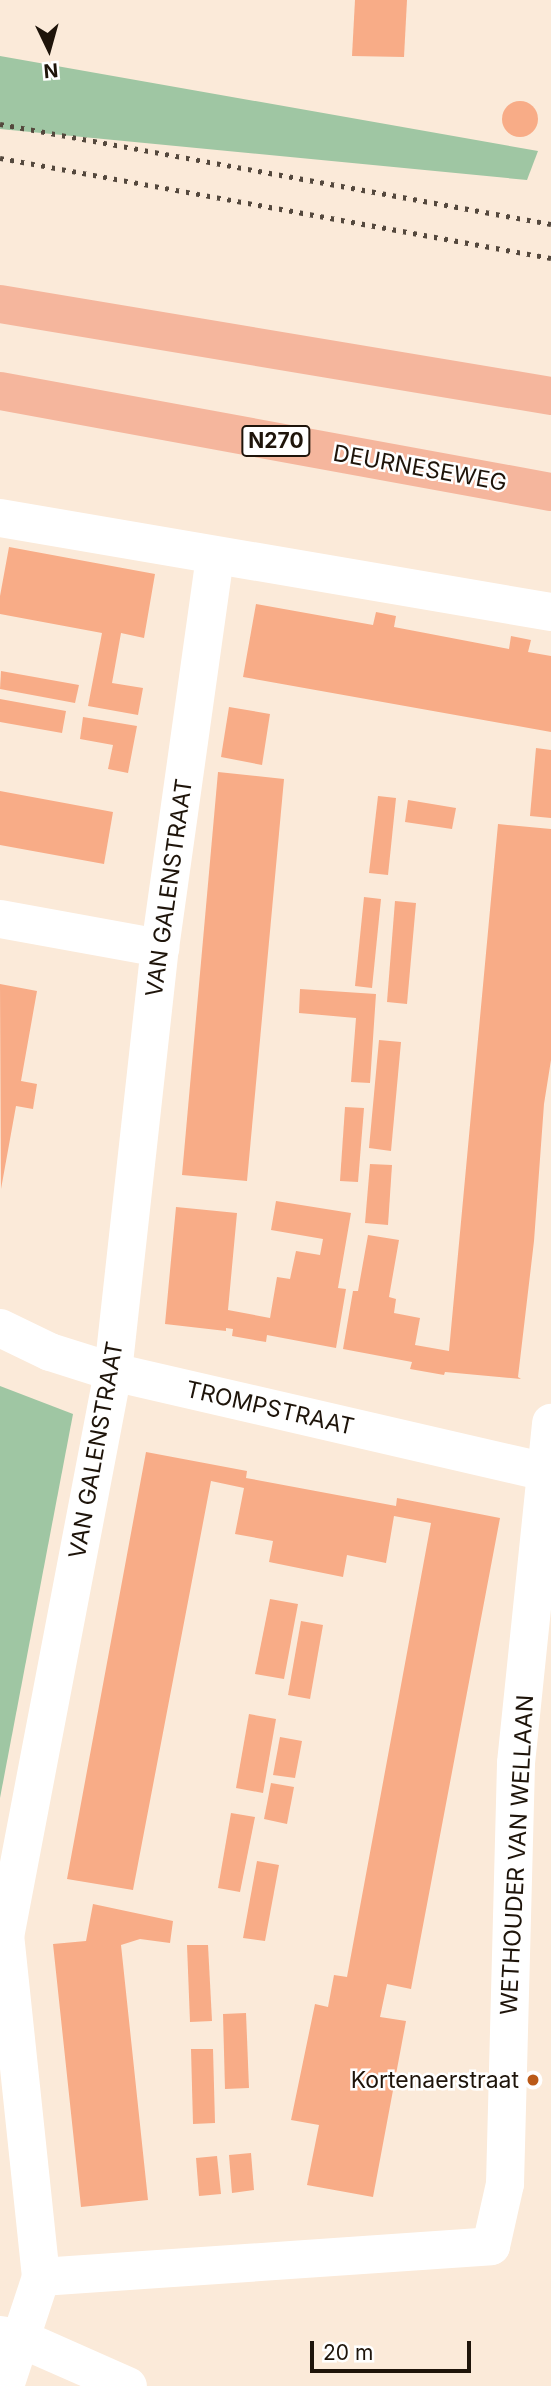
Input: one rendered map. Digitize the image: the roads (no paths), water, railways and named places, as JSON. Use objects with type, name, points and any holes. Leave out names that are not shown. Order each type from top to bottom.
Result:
[{"type":"main road","points":[[0,304],[551,396]]},
{"type":"main road","name":"DEURNESEWEG","points":[[0,391],[551,492]]},
{"type":"street","points":[[0,518],[215,557],[551,612]]},
{"type":"street","name":"VAN GALENSTRAAT","points":[[5,2386],[10,2337],[41,2277],[5,1937],[10,1844],[113,1372],[160,948],[215,557]]},
{"type":"street","points":[[0,919],[160,948]]},
{"type":"street","name":"TROMPSTRAAT","points":[[0,1328],[50,1352],[113,1372],[546,1472]]},
{"type":"street","name":"WETHOUDER VAN WELLAAN","points":[[41,2277],[491,2246],[505,2184],[516,1763],[551,1423]]},
{"type":"street","points":[[10,2337],[128,2386]]},
{"type":"railway","points":[[0,124],[551,224]]},
{"type":"railway","points":[[0,158],[551,258]]},
{"type":"place","name":"Kortenaerstraat","points":[[533,2080]]}]
